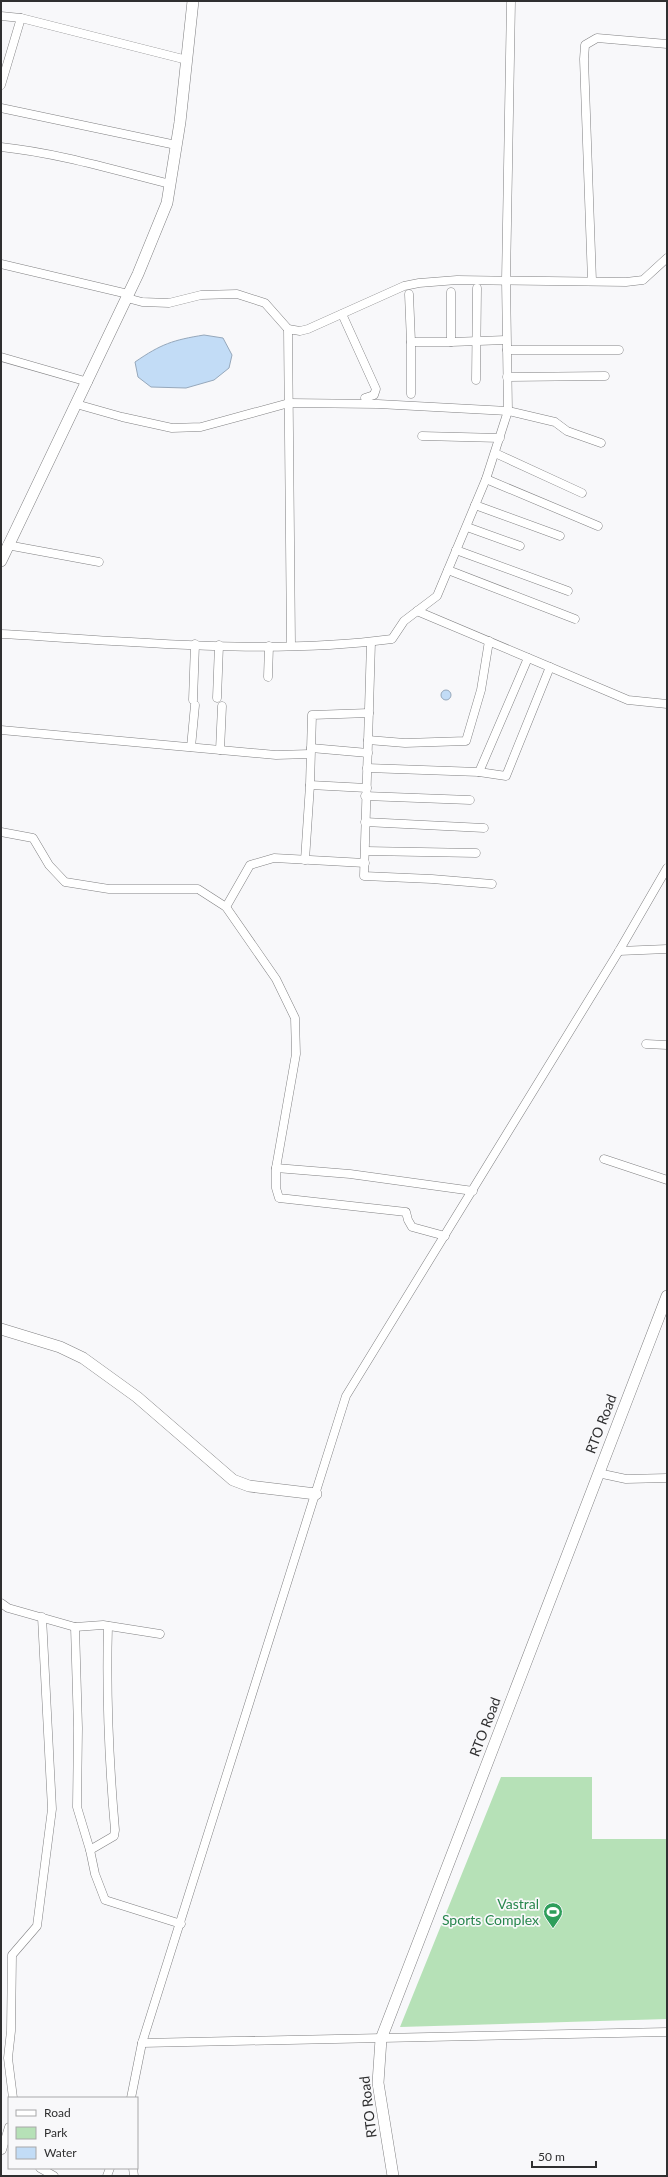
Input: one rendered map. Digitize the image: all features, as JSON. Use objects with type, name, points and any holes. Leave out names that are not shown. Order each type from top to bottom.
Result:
[{"type":"street","points":[[1,561],[7,545],[88,382],[128,296],[167,203],[187,60],[193,1]]},
{"type":"street","points":[[1,634],[219,645],[269,646],[370,642],[392,639],[404,621],[437,596],[486,479],[508,411],[506,280],[511,1]]},
{"type":"street","points":[[1,16],[21,18],[187,60]]},
{"type":"street","points":[[1,85],[4,67],[21,18]]},
{"type":"street","points":[[592,281],[584,60],[585,45],[597,38],[667,44]]},
{"type":"street","points":[[1,108],[176,145]]},
{"type":"street","points":[[1,147],[27,150],[170,184]]},
{"type":"street","points":[[1,264],[128,296],[142,302],[169,303],[201,295],[237,294],[265,303],[288,329],[300,331],[308,329],[404,286],[419,283],[456,280],[626,282],[643,280],[667,258]]},
{"type":"street","points":[[476,380],[477,288]]},
{"type":"street","points":[[451,292],[451,342]]},
{"type":"street","points":[[409,294],[411,394]]},
{"type":"street","points":[[342,314],[376,389],[374,395],[365,398]]},
{"type":"street","points":[[288,329],[291,645]]},
{"type":"street","points":[[411,342],[506,340]]},
{"type":"street","points":[[507,350],[619,350]]},
{"type":"street","points":[[1,357],[88,382]]},
{"type":"street","points":[[507,377],[606,376]]},
{"type":"street","points":[[76,404],[122,417],[172,428],[201,426],[289,403],[378,404],[508,411],[555,422],[567,431],[601,443]]},
{"type":"street","points":[[422,436],[500,438]]},
{"type":"street","points":[[495,454],[582,493]]},
{"type":"street","points":[[486,479],[598,526]]},
{"type":"street","points":[[475,505],[560,536]]},
{"type":"street","points":[[467,527],[520,546]]},
{"type":"street","points":[[7,545],[99,562]]},
{"type":"street","points":[[456,550],[568,591]]},
{"type":"street","points":[[448,570],[575,619]]},
{"type":"street","points":[[417,611],[628,700],[667,704]]},
{"type":"street","points":[[368,740],[405,743],[466,741],[481,690],[489,641]]},
{"type":"street","points":[[370,642],[365,822],[366,863],[364,876],[432,878],[492,884]]},
{"type":"street","points":[[192,747],[195,644]]},
{"type":"street","points":[[218,698],[219,645]]},
{"type":"street","points":[[268,677],[269,646]]},
{"type":"street","points":[[479,772],[528,658]]},
{"type":"street","points":[[367,768],[479,772],[506,776],[550,667]]},
{"type":"street","points":[[220,750],[222,706]]},
{"type":"street","points":[[306,860],[312,715],[369,713]]},
{"type":"street","points":[[1,730],[276,755],[311,751],[368,753]]},
{"type":"street","points":[[310,785],[366,792],[470,800]]},
{"type":"street","points":[[365,822],[484,828]]},
{"type":"street","points":[[1,832],[33,838],[49,866],[65,882],[109,890],[198,889],[226,907],[276,979],[295,1018],[296,1054],[276,1168],[276,1188],[279,1198],[406,1212],[412,1227],[445,1236]]},
{"type":"street","points":[[366,851],[476,853]]},
{"type":"street","points":[[226,907],[250,865],[274,858],[366,863]]},
{"type":"street","points":[[131,2097],[142,2043],[181,1924],[346,1396],[619,952],[667,868]]},
{"type":"street","points":[[619,952],[667,949]]},
{"type":"street","points":[[646,1044],[667,1045]]},
{"type":"street","points":[[604,1159],[667,1180]]},
{"type":"street","points":[[276,1168],[350,1174],[473,1191]]},
{"type":"street","name":"RTO Road","points":[[393,2176],[378,2082],[381,2039],[667,1296]]},
{"type":"street","points":[[1,1329],[60,1348],[83,1358],[137,1396],[233,1480],[249,1486],[316,1494]]},
{"type":"street","points":[[598,1473],[626,1479],[667,1478]]},
{"type":"street","points":[[1,1603],[8,1608],[75,1627],[108,1626],[160,1634]]},
{"type":"street","points":[[13,2097],[8,2058],[11,2031],[12,1955],[36,1926],[52,1809],[42,1617]]},
{"type":"street","points":[[90,1850],[114,1836],[115,1830],[107,1723],[106,1683],[108,1626]]},
{"type":"street","points":[[75,1627],[78,1728],[77,1807],[90,1850],[95,1874],[105,1900],[181,1924]]},
{"type":"street","points":[[142,2043],[667,2032]]},
{"type":"street","points":[[4,2151],[8,2132]]},
{"type":"street","points":[[42,2169],[54,2176]]},
{"type":"green space","name":"Vastral Sports Complex","points":[[501,1777],[592,1777],[592,1839],[667,1839],[667,2019],[400,2027]]},
{"type":"water","points":[[204,335],[223,338],[232,355],[229,368],[214,380],[186,388],[151,387],[138,377],[135,362],[144,356],[168,344]]},
{"type":"water","points":[[444,690],[448,690],[450,691],[450,699],[444,700],[441,697],[441,693]]},
{"type":"place","name":"Vastral Sports Complex","points":[[553,1929]]}]
